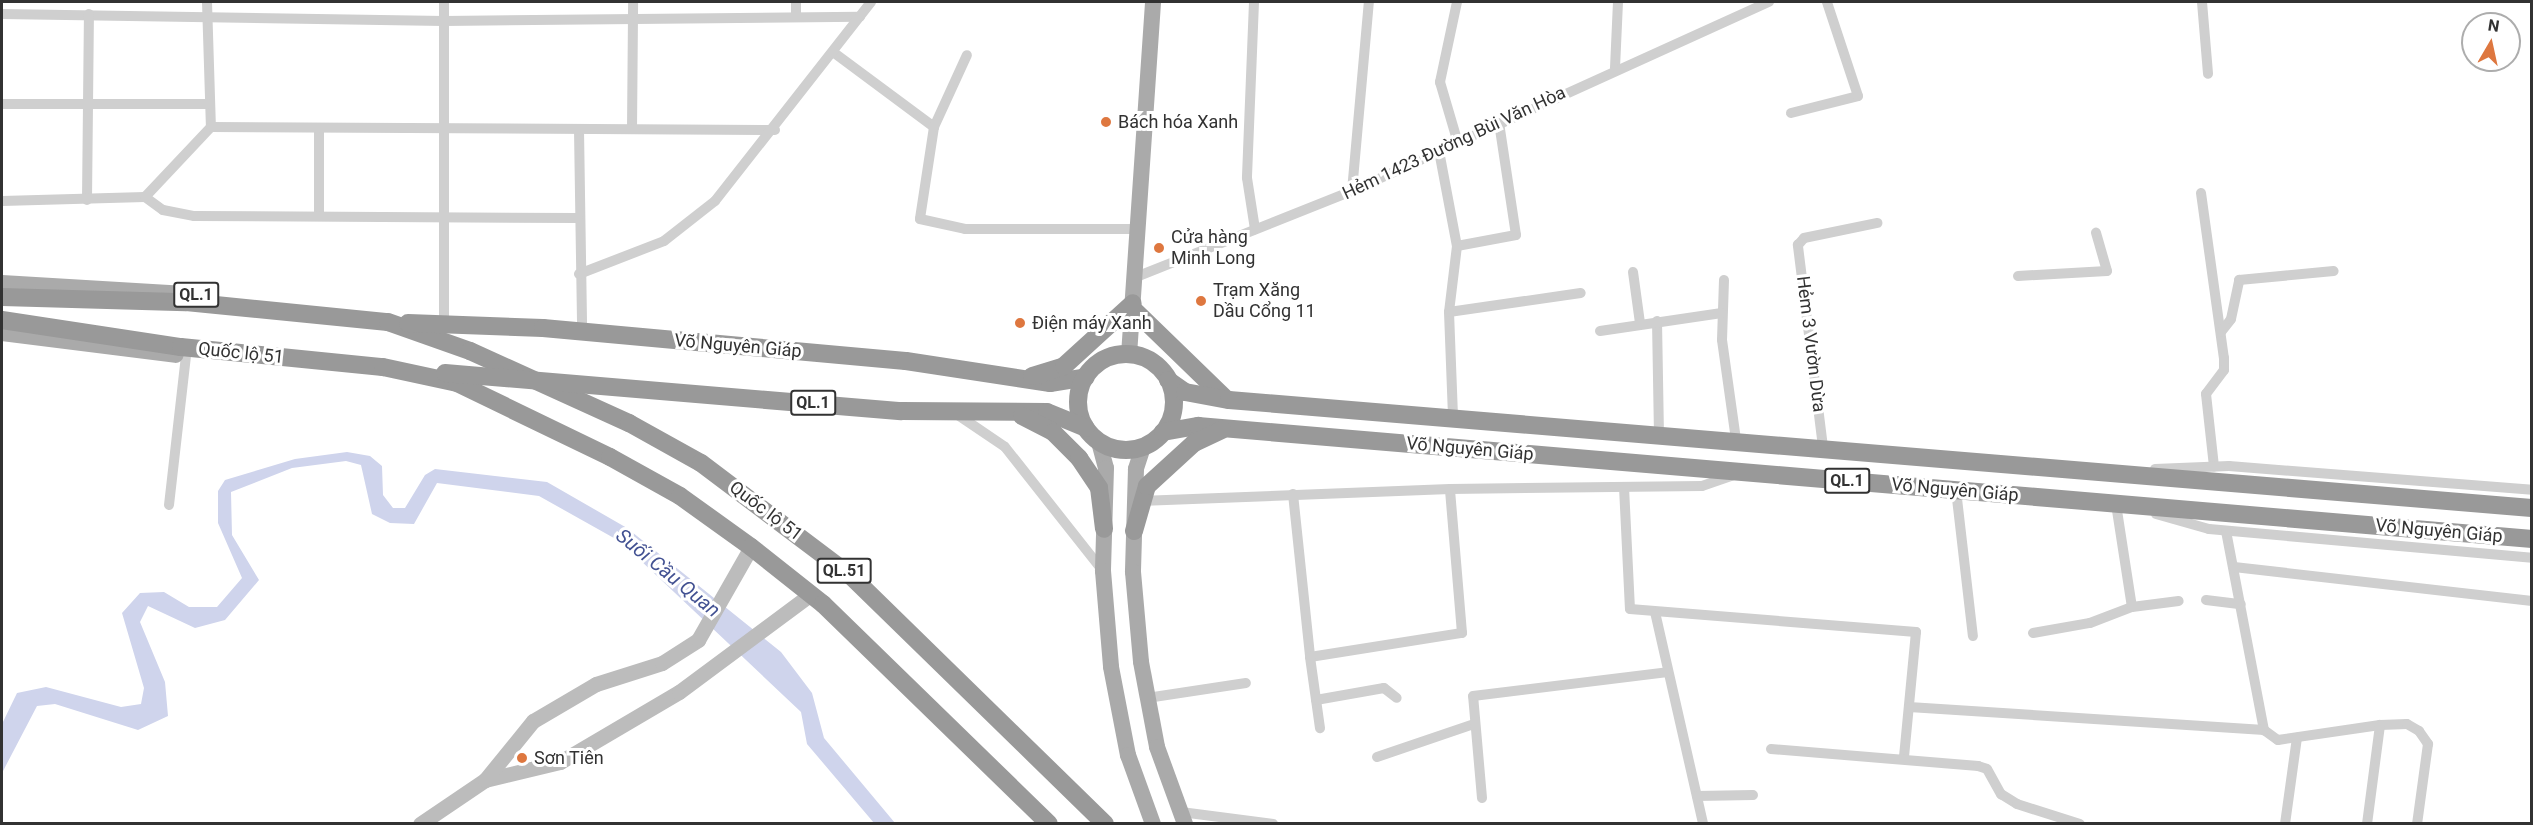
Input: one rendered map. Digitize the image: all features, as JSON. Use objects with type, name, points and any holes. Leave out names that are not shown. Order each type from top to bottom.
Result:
[{"type":"highway","name":"Quốc lộ 51","points":[[2,297],[186,302],[388,322],[481,356],[529,378],[680,452],[774,515],[851,576],[1105,824]]},
{"type":"highway","points":[[1023,378],[1064,366],[1133,305],[1207,386],[1229,400]]},
{"type":"highway","name":"Quốc lộ 51","points":[[2,320],[420,372]]},
{"type":"highway","name":"Võ Nguyên Giáp","points":[[388,322],[484,325],[582,332],[906,361],[1067,383],[1086,377]]},
{"type":"highway","points":[[478,384],[484,325]]},
{"type":"highway","name":"QL.1","points":[[1086,428],[1078,402],[1086,377],[1099,363],[1129,355],[1158,367],[1168,380]]},
{"type":"highway","name":"QL.1","points":[[395,376],[420,372],[478,384],[529,378],[952,412],[1065,415],[1086,428],[1099,442]]},
{"type":"highway","name":"Võ Nguyên Giáp","points":[[1168,380],[1185,392],[1229,400],[1453,416],[2532,508]]},
{"type":"highway","points":[[1163,432],[1173,411],[1168,380]]},
{"type":"highway","name":"Quốc lộ 51","points":[[478,384],[680,496],[751,547],[811,594],[1049,824]]},
{"type":"highway","points":[[997,412],[1034,419],[1067,444],[1099,488],[1104,529]]},
{"type":"highway","name":"Võ Nguyên Giáp","points":[[1163,432],[1198,426],[2532,539]]},
{"type":"highway","points":[[1134,531],[1140,501],[1147,486],[1194,443],[1229,429]]},
{"type":"highway","name":"QL.1","points":[[1143,447],[1163,432]]},
{"type":"highway","points":[[1099,442],[1113,449],[1143,447]]},
{"type":"main road","points":[[1129,355],[1140,230],[1153,2]]},
{"type":"main road","name":"Quốc lộ 51","points":[[2,283],[346,309],[388,322]]},
{"type":"main road","name":"Quốc lộ 51","points":[[2,333],[186,356],[478,384]]},
{"type":"main road","points":[[1099,442],[1106,468],[1103,571],[1111,667],[1128,754],[1153,824]]},
{"type":"main road","points":[[1143,447],[1136,469],[1133,572],[1147,698],[1156,747],[1184,819]]},
{"type":"street","points":[[207,2],[207,104],[211,127]]},
{"type":"street","points":[[444,2],[444,324]]},
{"type":"street","points":[[632,129],[633,2]]},
{"type":"street","points":[[796,2],[796,17]]},
{"type":"street","points":[[579,274],[664,241],[715,201],[774,130],[871,2]]},
{"type":"street","points":[[1254,2],[1247,178],[1256,229]]},
{"type":"street","points":[[1352,191],[1369,2]]},
{"type":"street","points":[[1457,2],[1440,82],[1458,143]]},
{"type":"street","points":[[1615,68],[1618,2]]},
{"type":"street","name":"Hẻm 1423 Đường Bùi Văn Hòa","points":[[1136,277],[1352,191],[1615,68],[1769,2]]},
{"type":"street","points":[[1791,113],[1858,96],[1827,2]]},
{"type":"street","points":[[2202,2],[2208,74]]},
{"type":"street","points":[[2,14],[207,14],[444,21],[860,17]]},
{"type":"street","points":[[87,200],[89,14]]},
{"type":"street","points":[[833,52],[934,127]]},
{"type":"street","points":[[967,55],[934,127],[920,219],[965,229],[1140,230]]},
{"type":"street","points":[[2,104],[207,104]]},
{"type":"street","points":[[1457,246],[1516,235],[1499,123]]},
{"type":"street","points":[[145,197],[211,127],[319,131],[774,130]]},
{"type":"street","points":[[579,130],[578,218],[582,332]]},
{"type":"street","points":[[319,131],[319,216]]},
{"type":"street","points":[[1439,152],[1457,246],[1449,312],[1453,416]]},
{"type":"street","points":[[2201,193],[2221,332],[2224,370],[2206,394],[2214,467]]},
{"type":"street","points":[[2,201],[145,197],[163,210],[194,216],[578,218]]},
{"type":"street","name":"Hẻm 3 Vườn Dừa","points":[[1823,447],[1800,240],[1877,223]]},
{"type":"street","points":[[2018,276],[2107,271],[2096,233]]},
{"type":"street","points":[[2221,332],[2231,319],[2239,280],[2334,271]]},
{"type":"street","points":[[1633,272],[1640,323]]},
{"type":"street","points":[[1724,280],[1722,313],[1736,440]]},
{"type":"street","points":[[1449,312],[1581,293]]},
{"type":"street","points":[[1600,331],[1640,323],[1722,313]]},
{"type":"street","points":[[1657,321],[1659,434]]},
{"type":"street","points":[[169,505],[186,356]]},
{"type":"street","points":[[952,412],[1012,454],[1103,571]]},
{"type":"street","points":[[2104,472],[2214,467],[2532,490]]},
{"type":"street","points":[[1140,501],[1450,489],[1714,485],[1741,472]]},
{"type":"street","points":[[1624,487],[1629,605],[1655,612],[1911,630],[1917,638],[1904,757]]},
{"type":"street","points":[[1310,657],[1462,633],[1450,489]]},
{"type":"street","points":[[1956,490],[1973,636]]},
{"type":"street","points":[[1293,494],[1320,728]]},
{"type":"street","points":[[2132,607],[2120,504],[2226,531],[2532,558]]},
{"type":"street","points":[[2226,531],[2265,730]]},
{"type":"street","points":[[420,824],[485,780],[533,721],[596,684],[662,663],[698,640],[733,583],[751,547]]},
{"type":"street","points":[[2234,567],[2532,601]]},
{"type":"street","points":[[485,780],[560,762],[776,625],[811,594]]},
{"type":"street","points":[[2206,600],[2241,604]]},
{"type":"street","points":[[2033,633],[2090,623],[2132,607],[2179,601]]},
{"type":"street","points":[[1655,612],[1703,824]]},
{"type":"street","points":[[1482,798],[1472,704],[1477,695],[1668,672]]},
{"type":"street","points":[[1147,698],[1246,683]]},
{"type":"street","points":[[1316,700],[1384,688],[1397,698]]},
{"type":"street","points":[[1909,708],[2265,730],[2278,740],[2380,725],[2407,724],[2428,744],[2417,824]]},
{"type":"street","points":[[1377,757],[1474,724]]},
{"type":"street","points":[[2367,824],[2380,725]]},
{"type":"street","points":[[2285,824],[2297,738]]},
{"type":"street","points":[[1770,749],[1904,757],[1987,769],[2001,794],[2017,804],[2080,824]]},
{"type":"street","points":[[1697,796],[1753,795]]},
{"type":"street","points":[[1184,819],[1273,824]]},
{"type":"water","name":"Suối Cầu Quan","points":[[347,452],[370,456],[382,466],[383,495],[393,508],[405,508],[425,475],[435,469],[547,482],[627,528],[781,652],[812,693],[824,738],[895,823],[874,823],[807,744],[801,712],[621,542],[539,496],[437,483],[414,524],[390,523],[372,514],[361,465],[346,461],[292,468],[231,492],[232,535],[259,580],[225,620],[195,628],[148,606],[140,622],[165,682],[168,716],[138,730],[55,704],[37,706],[2,773],[2,724],[17,693],[46,687],[121,707],[141,704],[144,688],[122,613],[140,593],[164,592],[189,607],[217,607],[242,578],[218,523],[218,491],[225,480],[295,459]]},
{"type":"waterway","name":"Suối Cầu Quan","points":[[1832,824],[1850,824]]},
{"type":"place","name":"Bách hóa Xanh","points":[[1106,122]]},
{"type":"place","name":"Cửa hàng Minh Long","points":[[1159,248]]},
{"type":"place","name":"Trạm Xăng Dầu Cổng 11","points":[[1201,301]]},
{"type":"place","name":"Điện máy Xanh","points":[[1020,323]]},
{"type":"place","name":"Sơn Tiên","points":[[522,758]]}]
